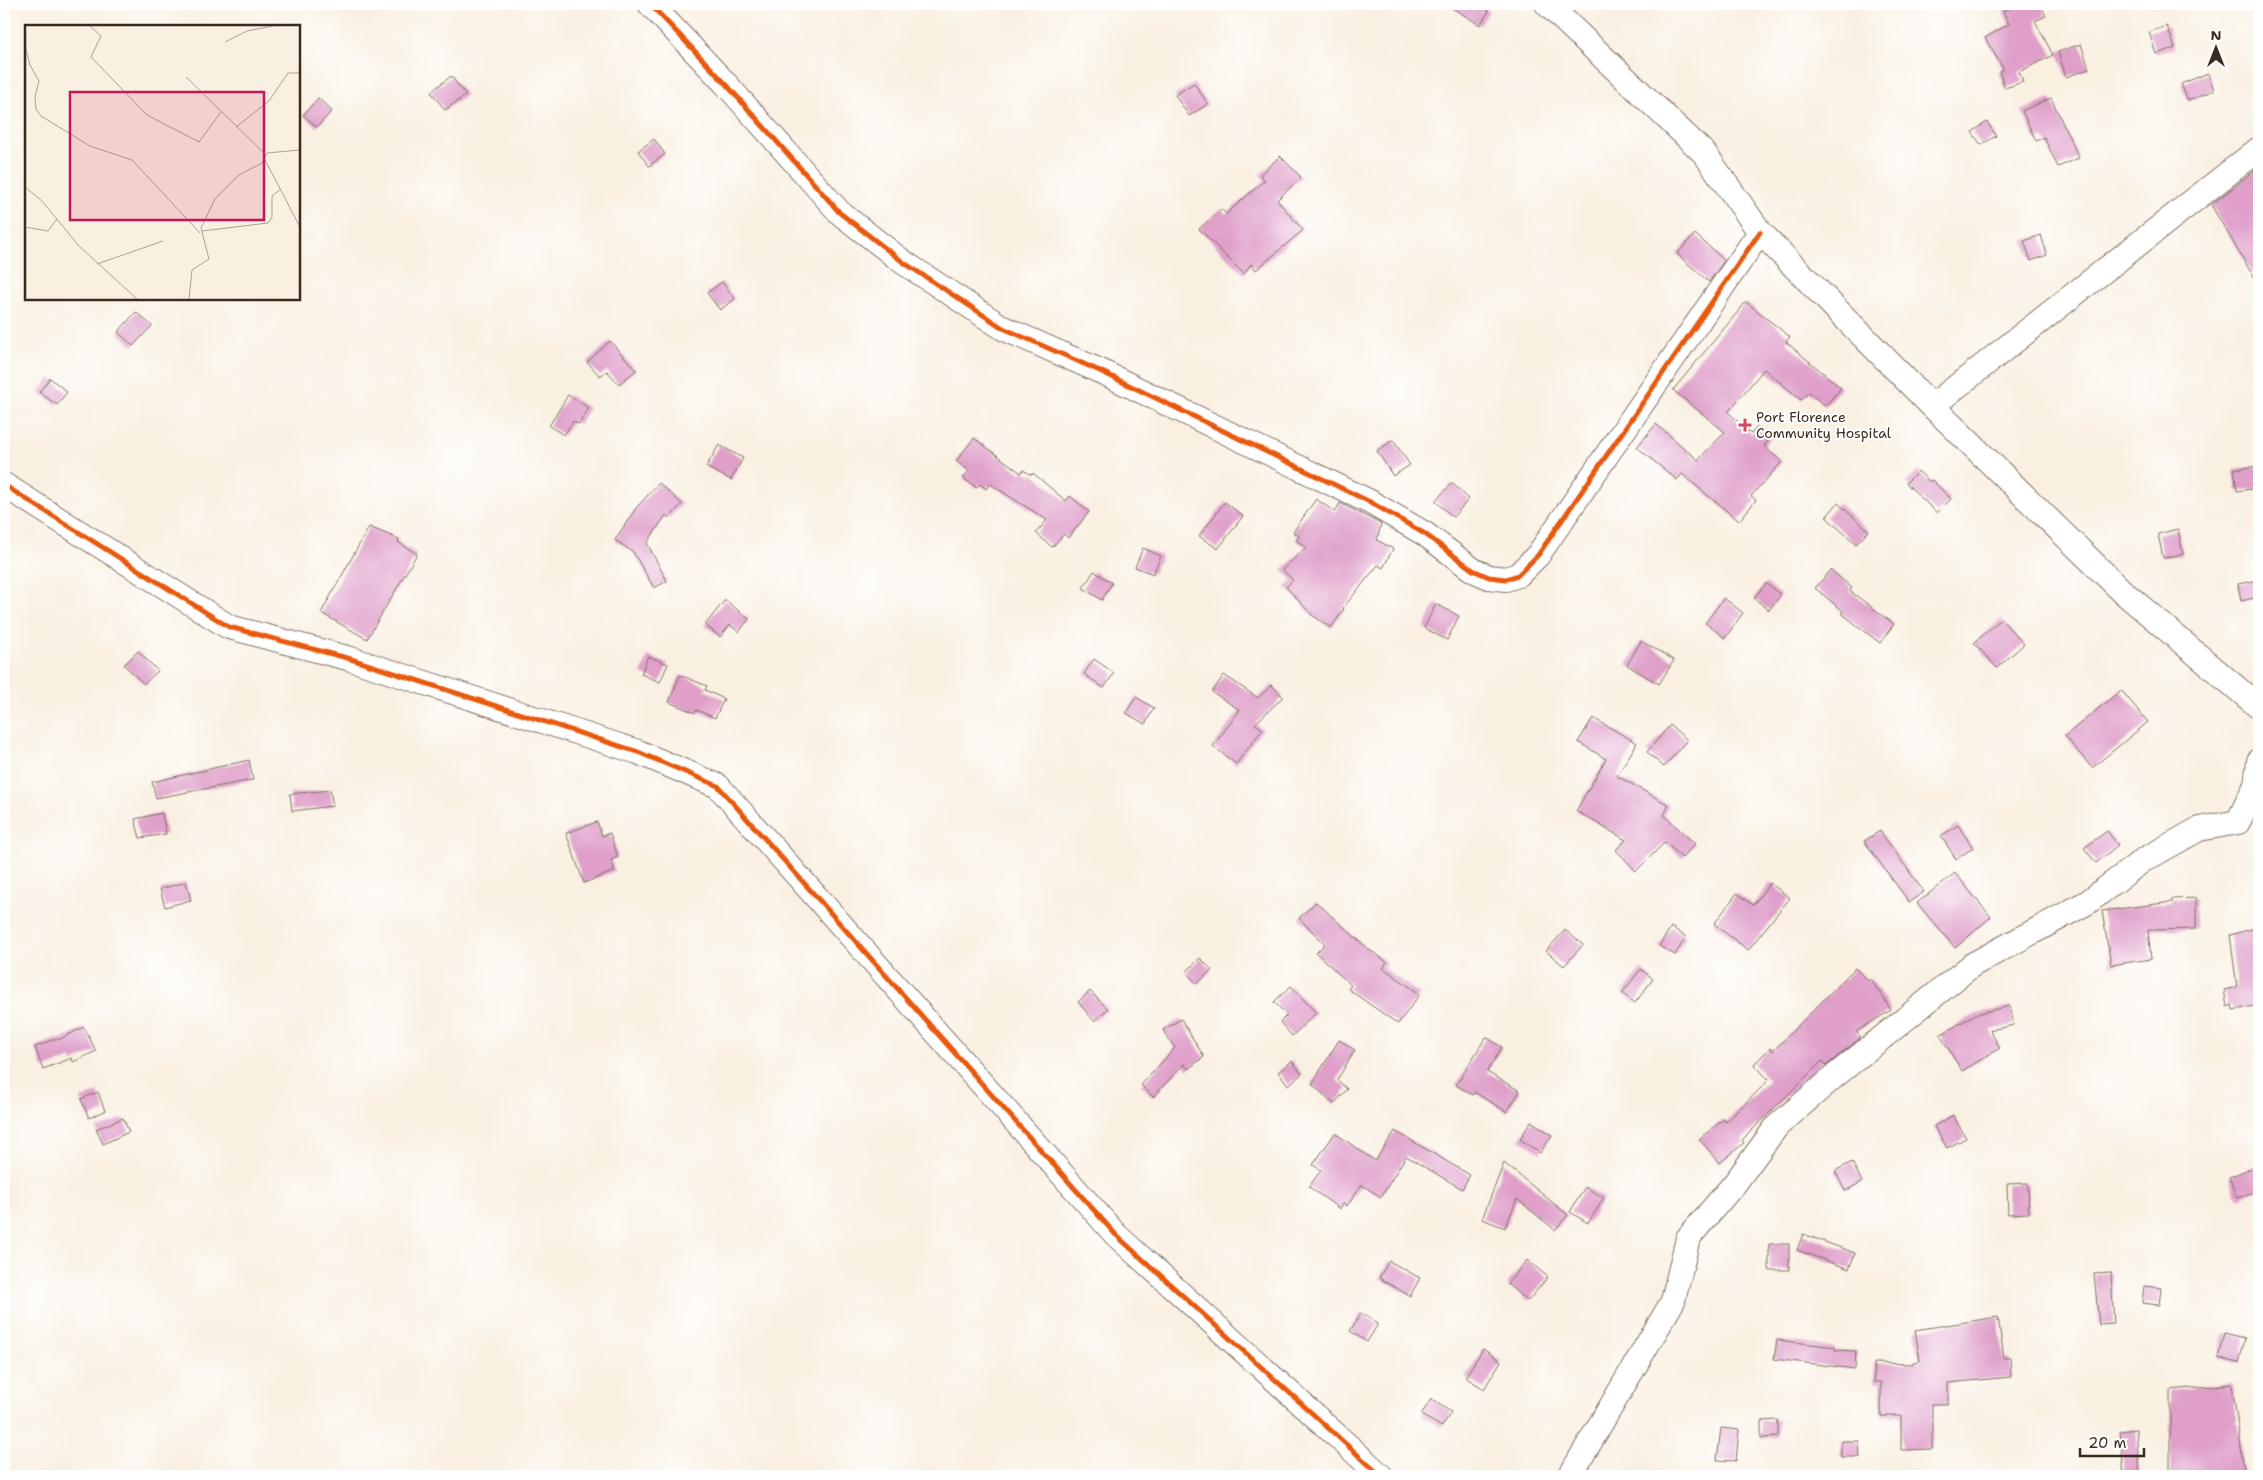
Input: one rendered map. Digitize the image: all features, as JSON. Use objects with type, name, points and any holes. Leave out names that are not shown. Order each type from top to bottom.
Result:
[{"type":"street","points":[[650,4],[725,82],[840,213],[903,262],[1003,328],[1102,372],[1370,502],[1425,534],[1473,570],[1489,577],[1506,579],[1518,575],[1538,555],[1760,232]]},
{"type":"street","points":[[1547,4],[1705,154],[1760,232],[1932,406],[2122,592],[2259,707]]},
{"type":"street","points":[[1932,406],[2259,149]]},
{"type":"street","points":[[4,485],[229,627],[352,659],[638,752],[718,786],[1116,1235],[1380,1476]]},
{"type":"street","points":[[1570,1476],[1673,1301],[1688,1238],[1734,1183],[1777,1126],[1836,1075],[1972,965],[2088,902],[2142,861],[2199,829],[2238,822],[2256,785],[2259,761]]},
{"type":"building","points":[[1446,4],[1478,4],[1489,11],[1480,25]]},
{"type":"building","points":[[2020,4],[2040,4],[2046,16],[2035,21],[2053,55],[2019,72],[2023,82],[2005,88],[1999,71],[2004,70],[1985,38],[2009,24],[2003,11]]},
{"type":"building","points":[[2167,26],[2175,48],[2156,54],[2149,32]]},
{"type":"building","points":[[2081,44],[2089,69],[2066,77],[2058,52]]},
{"type":"building","points":[[2208,73],[2214,90],[2188,101],[2181,84]]},
{"type":"building","points":[[451,76],[466,95],[445,110],[431,92]]},
{"type":"building","points":[[1194,83],[1208,104],[1189,116],[1175,95]]},
{"type":"building","points":[[318,98],[332,111],[317,127],[303,115]]},
{"type":"building","points":[[2051,98],[2079,158],[2058,167],[2044,137],[2036,141],[2022,111]]},
{"type":"building","points":[[1987,122],[1996,136],[1981,145],[1972,132]]},
{"type":"building","points":[[654,139],[665,154],[649,166],[638,151]]},
{"type":"building","points":[[1280,156],[1301,177],[1277,200],[1303,230],[1256,270],[1251,264],[1244,274],[1199,229],[1221,209],[1226,214],[1265,180],[1260,175]]},
{"type":"building","points":[[2259,167],[2259,286],[2211,205]]},
{"type":"building","points":[[1695,234],[1724,260],[1709,282],[1677,254]]},
{"type":"building","points":[[2041,235],[2047,255],[2031,261],[2024,241]]},
{"type":"building","points":[[722,282],[735,299],[720,310],[707,293]]},
{"type":"building","points":[[1746,302],[1790,337],[1786,342],[1841,388],[1825,406],[1809,392],[1801,400],[1764,369],[1728,412],[1751,434],[1757,427],[1770,439],[1764,446],[1782,462],[1751,496],[1756,500],[1739,521],[1682,474],[1677,480],[1637,447],[1656,424],[1698,460],[1725,432],[1673,390]]},
{"type":"building","points":[[136,312],[152,326],[133,346],[118,332]]},
{"type":"building","points":[[610,341],[636,370],[619,384],[607,371],[600,376],[587,362]]},
{"type":"building","points":[[50,378],[67,392],[57,405],[39,392]]},
{"type":"building","points":[[568,395],[589,408],[579,424],[573,421],[564,435],[549,426]]},
{"type":"building","points":[[974,438],[1021,473],[1023,470],[1032,475],[1033,473],[1066,501],[1070,496],[1089,512],[1068,538],[1064,534],[1052,547],[1036,533],[1047,520],[990,484],[986,489],[980,484],[977,488],[963,478],[969,471],[956,461]]},
{"type":"building","points":[[1393,440],[1410,465],[1393,476],[1377,451]]},
{"type":"building","points":[[719,445],[743,458],[731,480],[706,467]]},
{"type":"building","points":[[2259,466],[2259,488],[2237,491],[2234,469]]},
{"type":"building","points":[[1918,471],[1930,482],[1932,480],[1951,499],[1937,513],[1906,483]]},
{"type":"building","points":[[659,483],[682,504],[669,518],[666,515],[647,543],[667,581],[654,588],[633,552],[615,540],[636,508]]},
{"type":"building","points":[[1452,483],[1469,499],[1453,517],[1435,501]]},
{"type":"building","points":[[1316,499],[1335,512],[1340,503],[1381,524],[1377,540],[1393,549],[1383,568],[1378,565],[1343,608],[1331,628],[1312,615],[1286,587],[1293,580],[1282,570],[1306,547],[1296,540],[1299,536],[1293,532]]},
{"type":"building","points":[[1225,502],[1243,516],[1218,549],[1199,536]]},
{"type":"building","points":[[1838,503],[1869,531],[1856,544],[1826,517]]},
{"type":"building","points":[[369,527],[399,539],[398,542],[417,554],[367,639],[321,613]]},
{"type":"building","points":[[2178,529],[2183,554],[2163,558],[2158,534]]},
{"type":"building","points":[[1143,548],[1161,556],[1153,574],[1135,567]]},
{"type":"building","points":[[1831,570],[1852,588],[1850,591],[1894,624],[1880,643],[1841,613],[1843,611],[1815,588]]},
{"type":"building","points":[[1094,571],[1112,583],[1102,600],[1083,588]]},
{"type":"building","points":[[2259,580],[2259,597],[2241,601],[2238,584]]},
{"type":"building","points":[[1766,583],[1781,595],[1769,610],[1754,598]]},
{"type":"building","points":[[1724,598],[1743,613],[1725,638],[1705,623]]},
{"type":"building","points":[[725,600],[749,619],[739,632],[730,625],[720,637],[705,625]]},
{"type":"building","points":[[1436,604],[1459,616],[1447,640],[1424,628]]},
{"type":"building","points":[[2001,619],[2024,644],[1997,668],[1974,643]]},
{"type":"building","points":[[1641,641],[1674,660],[1659,684],[1627,665]]},
{"type":"building","points":[[138,651],[158,671],[144,684],[124,665]]},
{"type":"building","points":[[648,656],[668,664],[660,682],[641,674]]},
{"type":"building","points":[[1094,659],[1114,673],[1104,688],[1084,674]]},
{"type":"building","points":[[680,675],[707,686],[705,690],[724,699],[715,718],[697,710],[695,713],[669,702]]},
{"type":"building","points":[[1224,675],[1258,698],[1272,685],[1283,697],[1255,724],[1263,729],[1236,764],[1213,746],[1240,710],[1212,692]]},
{"type":"building","points":[[2121,690],[2148,722],[2092,768],[2065,736]]},
{"type":"building","points":[[1136,697],[1154,708],[1145,724],[1126,713]]},
{"type":"building","points":[[1593,718],[1637,743],[1617,776],[1669,805],[1664,815],[1695,844],[1682,858],[1665,842],[1636,871],[1616,850],[1626,840],[1576,811],[1606,759],[1578,742]]},
{"type":"building","points":[[1670,725],[1687,740],[1664,767],[1647,752]]},
{"type":"building","points":[[249,760],[253,780],[156,798],[152,782]]},
{"type":"building","points":[[330,790],[333,806],[292,811],[290,794]]},
{"type":"building","points":[[162,813],[166,834],[140,838],[135,819]]},
{"type":"building","points":[[597,822],[602,836],[610,833],[618,857],[611,860],[615,871],[584,883],[566,833]]},
{"type":"building","points":[[1958,825],[1973,848],[1956,859],[1941,836]]},
{"type":"building","points":[[1880,831],[1924,892],[1909,902],[1864,841]]},
{"type":"building","points":[[2107,831],[2118,845],[2096,863],[2084,848]]},
{"type":"building","points":[[1955,873],[1991,917],[1955,948],[1917,903]]},
{"type":"building","points":[[186,882],[191,900],[165,907],[160,889]]},
{"type":"building","points":[[1770,883],[1790,898],[1748,950],[1714,924],[1737,893],[1753,905]]},
{"type":"building","points":[[2196,898],[2196,929],[2148,930],[2151,959],[2111,965],[2102,911],[2172,902],[2172,899]]},
{"type":"building","points":[[1316,902],[1367,948],[1387,962],[1383,968],[1420,994],[1398,1024],[1348,989],[1351,985],[1316,953],[1325,944],[1299,918]]},
{"type":"building","points":[[1671,927],[1686,937],[1675,955],[1659,946]]},
{"type":"building","points":[[2259,927],[2259,1005],[2233,1010],[2232,1005],[2227,1007],[2224,990],[2237,987],[2230,935]]},
{"type":"building","points":[[1565,930],[1583,945],[1564,966],[1546,951]]},
{"type":"building","points":[[1200,958],[1212,970],[1197,984],[1186,972]]},
{"type":"building","points":[[1855,968],[1869,981],[1871,979],[1891,1010],[1856,1032],[1861,1037],[1826,1066],[1822,1061],[1742,1140],[1744,1143],[1720,1163],[1699,1139],[1724,1119],[1726,1122],[1769,1080],[1754,1064],[1770,1048],[1773,1051]]},
{"type":"building","points":[[1641,969],[1653,979],[1635,1003],[1622,993]]},
{"type":"building","points":[[1291,986],[1316,1013],[1292,1036],[1280,1022],[1287,1015],[1274,1002]]},
{"type":"building","points":[[1090,991],[1108,1009],[1094,1021],[1078,1002]]},
{"type":"building","points":[[2010,1006],[2014,1025],[1990,1030],[2000,1048],[1962,1071],[1940,1035],[1976,1014]]},
{"type":"building","points":[[1181,1019],[1204,1057],[1188,1069],[1184,1064],[1153,1097],[1141,1085],[1175,1048],[1163,1030]]},
{"type":"building","points":[[84,1027],[96,1051],[73,1062],[72,1058],[43,1069],[35,1047],[57,1038],[58,1040]]},
{"type":"building","points":[[1486,1037],[1502,1047],[1487,1072],[1520,1091],[1507,1112],[1474,1092],[1473,1095],[1456,1085]]},
{"type":"building","points":[[1339,1040],[1355,1050],[1337,1080],[1347,1089],[1334,1104],[1312,1084]]},
{"type":"building","points":[[1292,1061],[1302,1074],[1288,1085],[1278,1072]]},
{"type":"building","points":[[98,1092],[105,1111],[89,1118],[81,1099]]},
{"type":"building","points":[[1953,1115],[1966,1138],[1947,1148],[1934,1126]]},
{"type":"building","points":[[123,1118],[129,1132],[103,1144],[96,1129]]},
{"type":"building","points":[[1531,1121],[1552,1135],[1540,1153],[1520,1139]]},
{"type":"building","points":[[1395,1131],[1470,1175],[1462,1189],[1406,1156],[1381,1197],[1362,1185],[1347,1206],[1343,1204],[1340,1209],[1309,1187],[1321,1170],[1313,1165],[1335,1133],[1375,1161]]},
{"type":"building","points":[[1852,1162],[1862,1182],[1845,1191],[1835,1171]]},
{"type":"building","points":[[1504,1163],[1568,1215],[1555,1230],[1517,1199],[1505,1228],[1482,1219]]},
{"type":"building","points":[[2259,1165],[2259,1190],[2237,1198],[2229,1177]]},
{"type":"building","points":[[2028,1183],[2029,1213],[2008,1214],[2007,1184]]},
{"type":"building","points":[[1585,1187],[1604,1198],[1588,1223],[1570,1212]]},
{"type":"building","points":[[1803,1234],[1855,1253],[1849,1269],[1797,1250]]},
{"type":"building","points":[[1769,1244],[1789,1244],[1789,1270],[1769,1270]]},
{"type":"building","points":[[1527,1260],[1548,1277],[1528,1301],[1507,1284]]},
{"type":"building","points":[[1389,1261],[1420,1278],[1410,1296],[1379,1278]]},
{"type":"building","points":[[2111,1273],[2114,1324],[2099,1325],[2094,1274]]},
{"type":"building","points":[[2144,1286],[2161,1288],[2159,1305],[2142,1303]]},
{"type":"building","points":[[1361,1313],[1378,1324],[1367,1342],[1350,1331]]},
{"type":"building","points":[[1998,1317],[2004,1358],[2010,1358],[2011,1377],[1948,1383],[1948,1404],[1932,1404],[1932,1449],[1901,1450],[1901,1416],[1881,1416],[1881,1382],[1874,1382],[1874,1363],[1913,1364],[1913,1362],[1920,1361],[1915,1330]]},
{"type":"building","points":[[2224,1333],[2245,1338],[2239,1363],[2218,1358]]},
{"type":"building","points":[[1777,1340],[1835,1347],[1835,1350],[1856,1351],[1855,1369],[1774,1359]]},
{"type":"building","points":[[1483,1349],[1501,1361],[1484,1389],[1465,1377]]},
{"type":"building","points":[[2232,1384],[2245,1476],[2170,1476],[2170,1390]]},
{"type":"building","points":[[1431,1399],[1451,1412],[1442,1427],[1421,1415]]},
{"type":"building","points":[[1778,1420],[1778,1437],[1761,1438],[1761,1421]]},
{"type":"building","points":[[1721,1428],[1739,1430],[1736,1461],[1717,1460]]},
{"type":"building","points":[[2136,1429],[2140,1476],[2124,1476],[2120,1431]]},
{"type":"building","points":[[1841,1441],[1859,1441],[1860,1457],[1841,1457]]},
{"type":"cycle path","points":[[650,4],[725,83],[840,213],[903,262],[1003,328],[1102,372],[1370,502],[1425,534],[1473,570],[1489,577],[1506,579],[1518,575],[1538,555],[1760,232]]},
{"type":"cycle path","points":[[4,485],[229,627],[351,659],[638,752],[718,786],[1116,1235],[1381,1476]]},
{"type":"place","name":"Port Florence Community Hospital","points":[[1745,425]]}]
